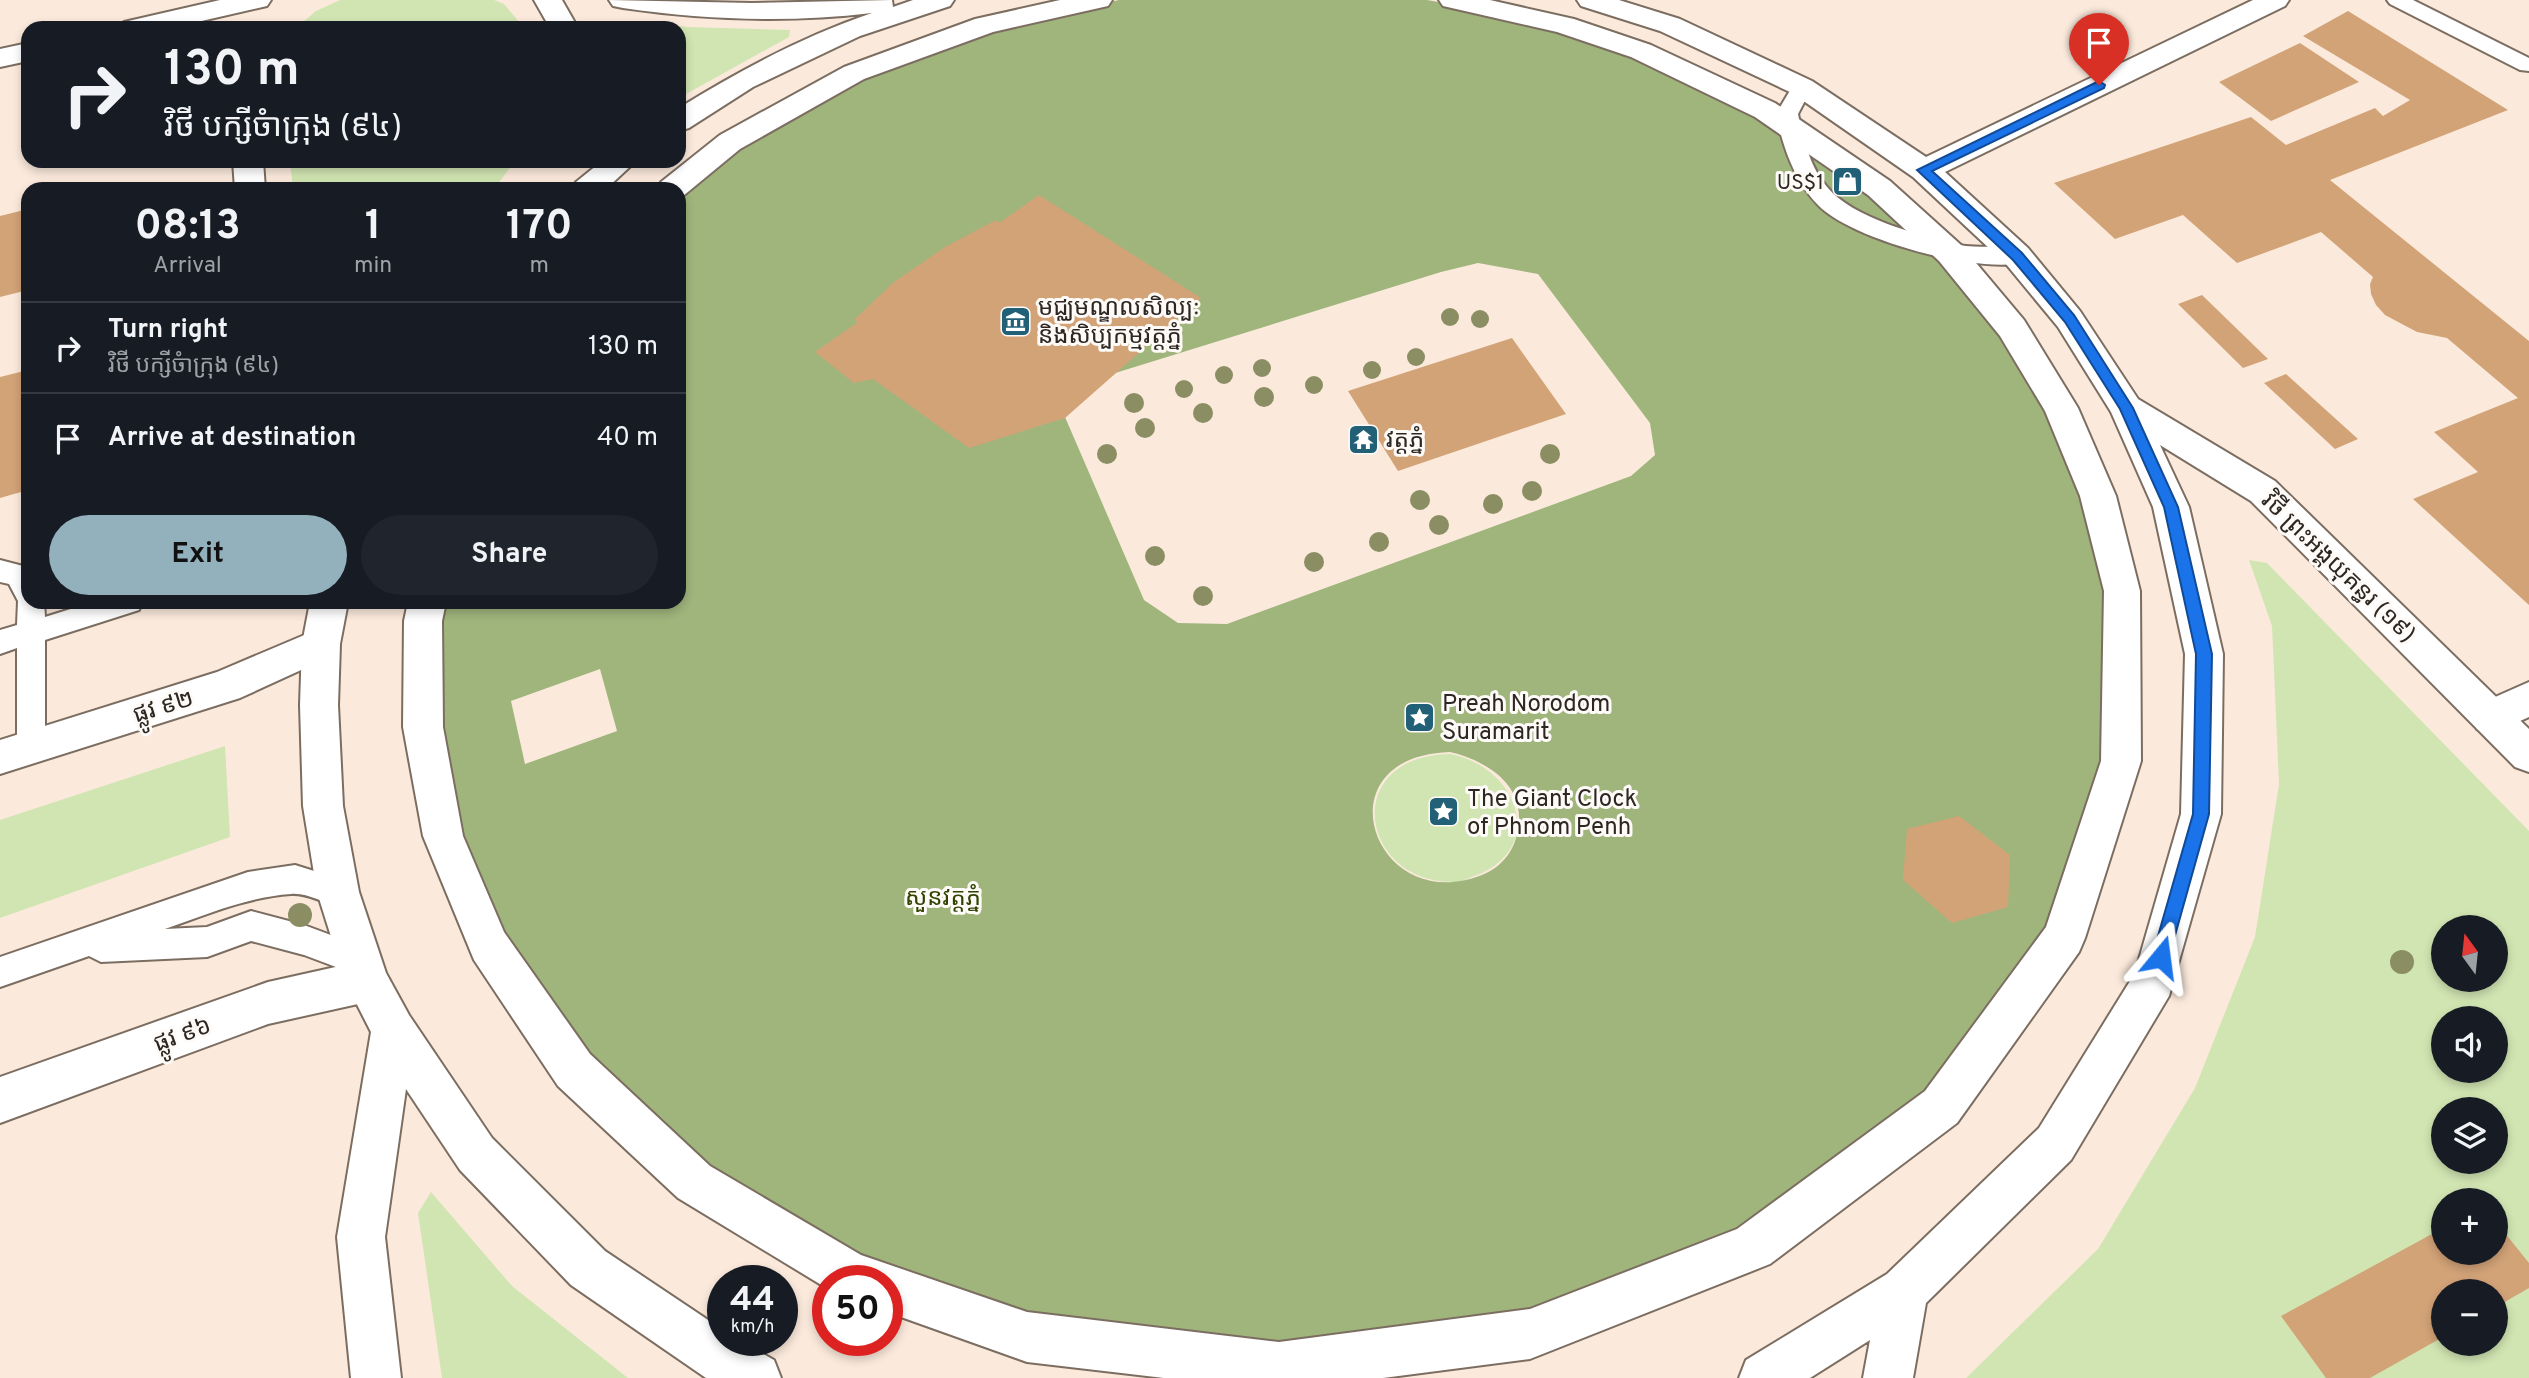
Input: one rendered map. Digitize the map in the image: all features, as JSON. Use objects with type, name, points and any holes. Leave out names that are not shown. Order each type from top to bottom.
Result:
[{"type":"street","points":[[548,0],[560,21]]},
{"type":"street","points":[[623,0],[727,13],[837,10],[908,0]]},
{"type":"street","points":[[686,117],[743,80],[850,30],[940,0]]},
{"type":"street","points":[[680,182],[730,142],[854,73],[985,24],[1098,0]]},
{"type":"street","points":[[903,1294],[1027,1337],[1279,1367],[1530,1334],[1753,1247],[1941,1107],[2064,938],[2122,761],[2122,591],[2098,496],[2061,408],[2020,340],[1950,253],[1879,188],[1765,110],[1641,51],[1564,25],[1453,0]]},
{"type":"street","points":[[1591,0],[1670,25],[1802,88],[1924,170],[2017,256],[2069,319],[2126,408],[2171,507],[2204,654],[2201,814],[2154,981],[2055,1144],[1904,1291],[1764,1378]]},
{"type":"street","points":[[1924,170],[2275,0]]},
{"type":"street","points":[[179,21],[243,11]]},
{"type":"street","points":[[0,58],[21,54]]},
{"type":"street","points":[[596,182],[612,168]]},
{"type":"street","name":"វិថី ព្រះអង្គយុគន្ធរ (១៩)","points":[[2126,408],[2263,491],[2529,755]]},
{"type":"street","points":[[426,609],[423,621],[423,727],[443,836],[489,946],[574,1070],[694,1182],[833,1265]]},
{"type":"street","points":[[325,623],[319,755],[323,806],[338,892],[363,971],[393,1030],[476,1154],[588,1268],[732,1366],[756,1378]]},
{"type":"street","name":"ផ្លូវ ៩២","points":[[16,752],[226,686],[325,623]]},
{"type":"street","points":[[2491,717],[2529,699]]},
{"type":"street","name":"ផ្លូវ ៩៦","points":[[0,1100],[363,971]]},
{"type":"street","points":[[376,1378],[360,1237],[393,1030]]},
{"type":"street","points":[[1888,1378],[1904,1291]]},
{"type":"lane","points":[[2397,0],[2527,65]]},
{"type":"lane","points":[[1789,128],[1787,114],[1802,88]]},
{"type":"lane","points":[[1950,253],[2017,256]]},
{"type":"lane","points":[[0,571],[18,575],[21,581]]},
{"type":"lane","points":[[16,752],[31,633],[31,609]]},
{"type":"lane","points":[[0,642],[107,609]]},
{"type":"lane","points":[[0,972],[248,886],[295,879],[338,892]]},
{"type":"lane","points":[[70,948],[207,942],[251,926],[304,940],[363,971]]},
{"type":"green space","points":[[340,0],[494,0],[504,4],[518,21],[304,21],[316,11]]},
{"type":"green space","name":"សួនវត្ដភ្នំ","points":[[1119,0],[1427,0],[1484,10],[1637,55],[1760,113],[1873,190],[1944,255],[2052,409],[2112,589],[2110,757],[2053,932],[1932,1097],[1746,1235],[1525,1321],[1279,1352],[1031,1324],[903,1279],[903,1265],[864,1265],[855,1262],[703,1172],[584,1062],[500,939],[454,832],[434,724],[437,609],[686,609],[686,185],[735,145],[857,77],[988,29]],"holes":[[[1478,263],[1538,274],[1650,423],[1655,455],[1631,476],[1227,624],[1178,623],[1144,600],[1065,417],[1112,374],[1441,272]],[[600,669],[617,731],[525,764],[511,701]],[[1450,752],[1462,755],[1496,773],[1513,792],[1519,817],[1514,844],[1505,859],[1482,875],[1444,882],[1412,874],[1389,856],[1376,831],[1373,804],[1384,779],[1409,760]]]},
{"type":"green space","points":[[686,27],[790,30],[789,37],[686,94]]},
{"type":"green space","points":[[291,168],[510,168],[499,182],[292,182]]},
{"type":"green space","points":[[2249,560],[2267,563],[2529,831],[2529,1378],[1966,1378],[2098,1249],[2195,1088],[2255,937],[2279,784],[2272,626]]},
{"type":"green space","points":[[225,746],[230,837],[0,918],[0,820]]},
{"type":"green space","points":[[1450,754],[1474,762],[1493,774],[1507,791],[1515,809],[1517,828],[1512,846],[1499,862],[1477,875],[1457,882],[1424,878],[1399,864],[1383,844],[1375,820],[1377,796],[1390,775],[1414,760]]},
{"type":"green space","points":[[431,1192],[512,1286],[628,1378],[442,1378],[418,1213]]},
{"type":"building","points":[[2348,11],[2508,110],[2330,180],[2529,341],[2529,605],[2413,499],[2478,472],[2434,432],[2518,398],[2447,338],[2417,332],[2385,315],[2371,294],[2370,284],[2373,277],[2321,232],[2237,263],[2183,215],[2115,239],[2054,183],[2251,117],[2286,145],[2375,108],[2383,116],[2410,100],[2303,36]]},
{"type":"building","points":[[2300,43],[2359,82],[2271,121],[2219,82]]},
{"type":"building","name":"មជ្ឈមណ្ឌលសិល្បៈ និងសិប្បកម្មវត្តភ្នំ","points":[[1039,195],[1201,298],[1065,418],[969,448],[873,379],[854,383],[815,352],[858,322],[854,320],[894,282],[945,247],[996,220],[999,223]]},
{"type":"building","points":[[21,211],[21,292],[0,297],[0,216]]},
{"type":"building","points":[[2202,295],[2268,359],[2243,368],[2178,304]]},
{"type":"building","points":[[1512,338],[1566,414],[1398,471],[1348,391]]},
{"type":"building","points":[[21,372],[21,492],[0,498],[0,377]]},
{"type":"building","points":[[2286,374],[2358,439],[2335,449],[2264,383]]},
{"type":"building","points":[[1959,816],[2010,855],[2008,907],[1952,923],[1903,880],[1907,829]]},
{"type":"building","points":[[2431,1235],[2431,1265],[2508,1265],[2508,1237],[2529,1263],[2529,1288],[2508,1300],[2508,1279],[2431,1279],[2431,1344],[2370,1378],[2326,1378],[2281,1316]]},
{"type":"place","name":"US$1","points":[[1847,182]]},
{"type":"place","name":"មជ្ឈមណ្ឌលសិល្បៈ និងសិប្បកម្មវត្តភ្នំ","points":[[1015,321]]},
{"type":"place","name":"វត្ដភ្នំ","points":[[1363,439]]},
{"type":"place","name":"Preah Norodom Suramarit","points":[[1419,717]]},
{"type":"place","name":"The Giant Clock of Phnom Penh","points":[[1444,812]]},
{"type":"route","points":[[2099,85],[1924,170],[2017,256],[2069,319],[2126,408],[2171,507],[2204,654],[2201,814],[2161,957]]}]
